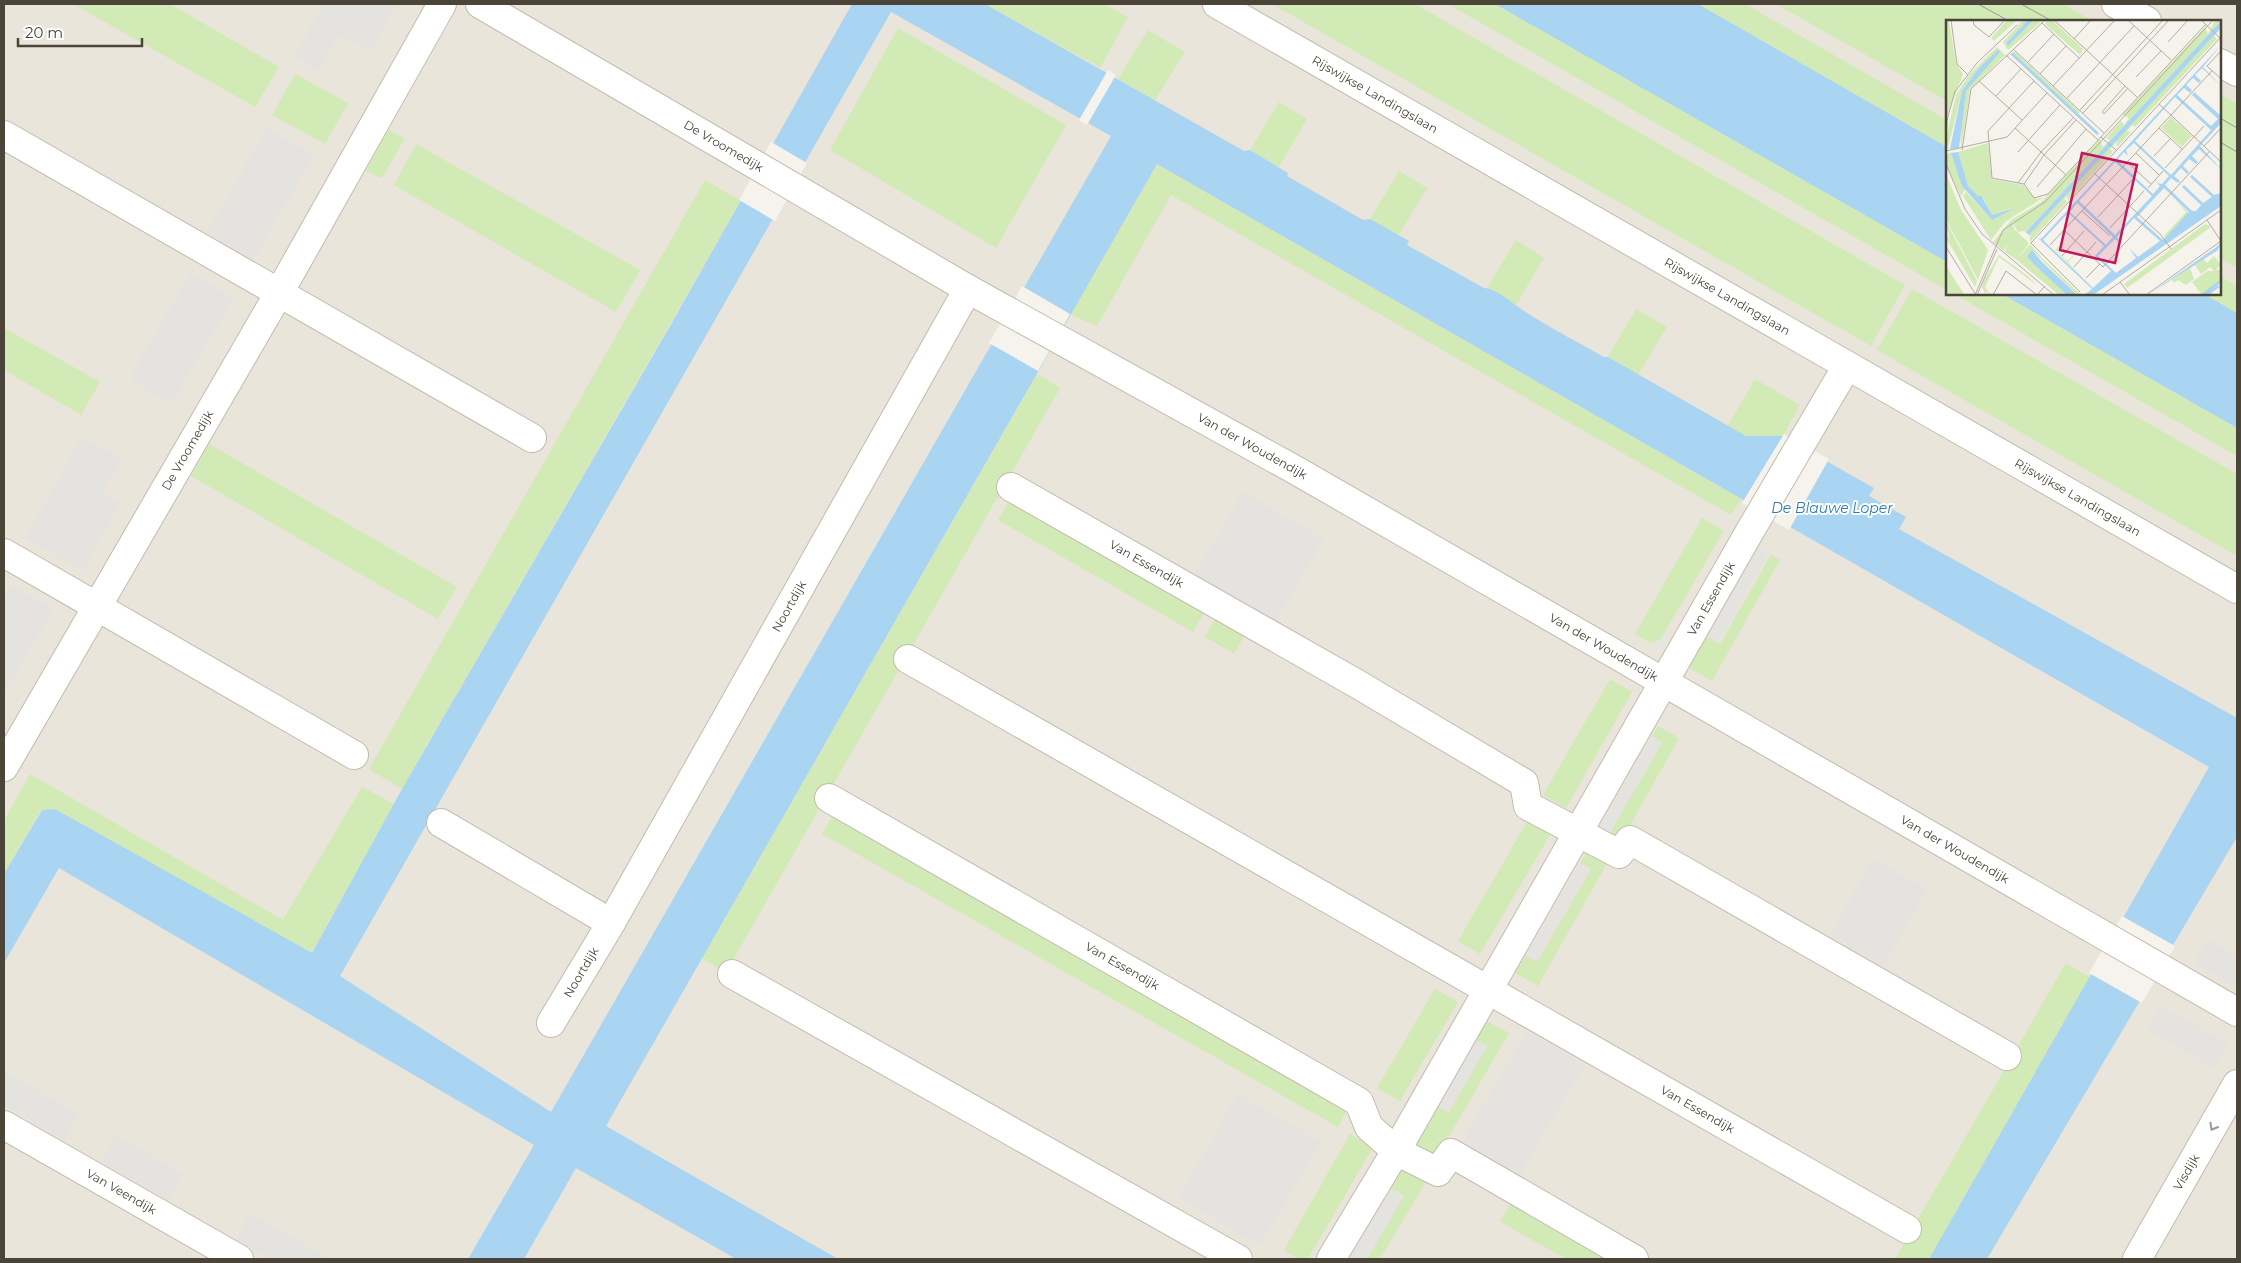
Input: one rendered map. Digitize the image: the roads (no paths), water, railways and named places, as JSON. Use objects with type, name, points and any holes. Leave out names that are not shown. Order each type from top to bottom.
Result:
[{"type":"street","name":"De Vroomedijk","points":[[4,767],[279,293],[442,4]]},
{"type":"street","name":"De Vroomedijk","points":[[480,4],[968,289]]},
{"type":"street","name":"Rijswijkse Landingslaan","points":[[1217,4],[2237,589]]},
{"type":"street","points":[[2116,4],[2145,20]]},
{"type":"street","points":[[2221,64],[2237,72]]},
{"type":"street","points":[[4,135],[532,438]]},
{"type":"street","name":"Van der Woudendijk","points":[[968,289],[1288,466],[2237,1012]]},
{"type":"street","name":"Noortdijk","points":[[551,1022],[611,923],[968,289]]},
{"type":"street","name":"Van Essendijk","points":[[1330,1259],[1396,1151],[1753,526],[1847,366]]},
{"type":"street","name":"Van Essendijk","points":[[1011,487],[1359,685],[1524,783],[1528,806],[1619,854],[1630,840],[1840,956],[2007,1056]]},
{"type":"street","points":[[4,553],[96,608],[354,755]]},
{"type":"street","name":"Van Essendijk","points":[[908,659],[1906,1229]]},
{"type":"street","name":"Van Essendijk","points":[[829,798],[1359,1102],[1369,1127],[1396,1151],[1438,1172],[1451,1153],[1634,1259]]},
{"type":"street","points":[[441,823],[611,923]]},
{"type":"street","points":[[732,974],[1238,1259]]},
{"type":"street","name":"Visdijk","points":[[2137,1259],[2237,1084]]},
{"type":"street","name":"Van Veendijk","points":[[4,1124],[239,1259]]},
{"type":"water","name":"De Blauwe Loper","points":[[852,4],[985,4],[1244,151],[1250,150],[1288,173],[1287,176],[1363,220],[1370,219],[1409,241],[1407,245],[1484,288],[1500,294],[1546,325],[1604,357],[1608,357],[1746,436],[1782,436],[1874,488],[1869,496],[1906,517],[1899,529],[2237,718],[2237,837],[1987,1259],[1929,1259],[2209,767],[1157,164],[606,1126],[838,1259],[736,1259],[576,1168],[524,1259],[468,1259],[534,1145],[59,868],[4,963],[4,874],[42,810],[55,809],[312,953],[402,789],[670,326]],"holes":[[[891,12],[1111,136],[551,1112],[340,976]]]},
{"type":"water","points":[[1495,4],[1698,4],[1946,146],[1946,261]]},
{"type":"water","points":[[2004,295],[2206,295],[2237,313],[2237,428]]},
{"type":"tram line","points":[[1978,4],[2007,20]]},
{"type":"tram line","points":[[2021,4],[2050,20]]},
{"type":"tram line","points":[[2221,119],[2237,128]]},
{"type":"tram line","points":[[2221,143],[2237,152]]}]
